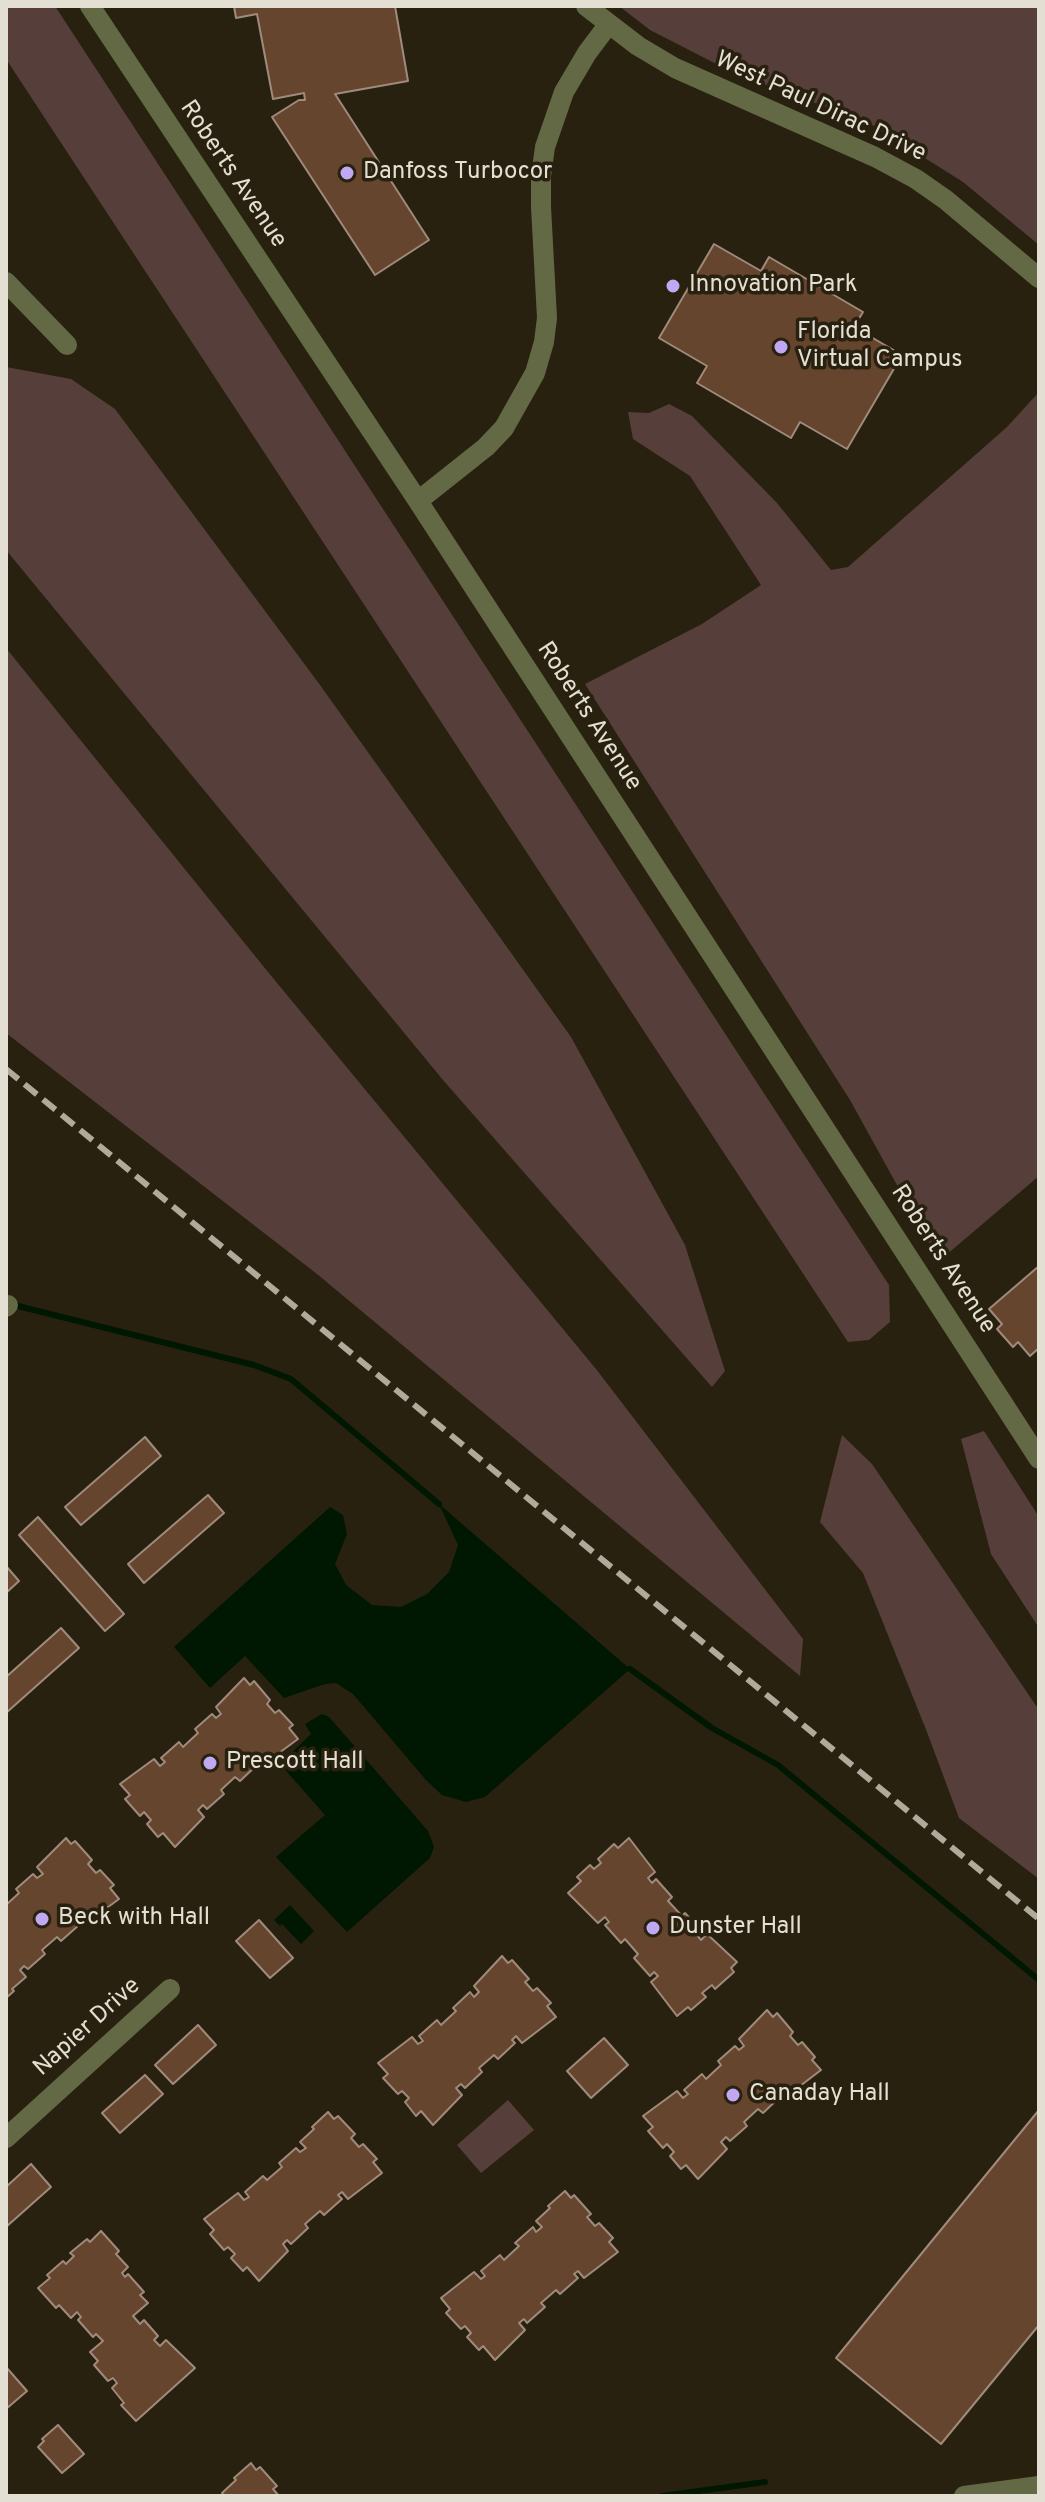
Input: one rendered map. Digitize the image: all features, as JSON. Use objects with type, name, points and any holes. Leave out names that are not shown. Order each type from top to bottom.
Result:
[{"type":"street","name":"Roberts Avenue","points":[[90,6],[418,501],[1039,1459]]},
{"type":"street","name":"West Paul Dirac Drive","points":[[586,6],[638,46],[675,68],[875,157],[916,179],[946,200],[1039,278]]},
{"type":"street","points":[[418,501],[486,447],[504,428],[535,373],[547,318],[541,207],[545,147],[564,92],[608,25]]},
{"type":"street","points":[[6,282],[67,345]]},
{"type":"street","name":"Napier Drive","points":[[6,2138],[170,1989]]},
{"type":"street","points":[[964,2496],[1039,2486]]},
{"type":"shaded area","points":[[6,6],[55,6],[889,1285],[890,1322],[869,1340],[848,1342],[6,59]]},
{"type":"shaded area","points":[[619,6],[1039,6],[1039,245],[963,182],[869,123],[734,73],[650,30]]},
{"type":"shaded area","points":[[6,367],[71,379],[115,409],[320,685],[571,1037],[685,1245],[725,1371],[712,1387],[443,1080],[6,550]]},
{"type":"shaded area","points":[[1039,392],[1039,1176],[939,1261],[850,1100],[585,684],[702,624],[761,585],[690,476],[633,439],[628,412],[649,413],[669,404],[692,416],[777,503],[831,570],[848,567],[1007,427]]},
{"type":"shaded area","points":[[6,648],[268,972],[596,1369],[803,1639],[800,1676],[317,1274],[6,1033]]},
{"type":"shaded area","points":[[984,1431],[1039,1517],[1039,1628],[991,1554],[961,1439]]},
{"type":"shaded area","points":[[842,1435],[872,1464],[1039,1710],[1039,1879],[959,1818],[863,1573],[820,1522]]},
{"type":"shaded area","points":[[439,1504],[630,1669],[485,1797],[466,1802],[442,1795],[353,1694],[336,1683],[284,1698],[245,1656],[210,1688],[174,1647],[330,1507],[343,1515],[347,1534],[335,1564],[346,1585],[372,1605],[401,1607],[427,1594],[449,1572],[458,1545]]},
{"type":"shaded area","points":[[322,1714],[329,1717],[428,1831],[434,1847],[430,1858],[347,1932],[276,1857],[325,1815],[280,1764],[311,1734],[305,1724]]},
{"type":"shaded area","points":[[290,1905],[314,1931],[301,1944],[274,1920]]},
{"type":"shaded area","points":[[508,2100],[534,2130],[481,2173],[457,2145]]},
{"type":"building","name":"Danfoss Turbocor","points":[[234,6],[395,6],[408,81],[335,94],[429,240],[375,275],[272,117],[299,100],[305,100],[304,93],[273,99],[257,14],[236,18]]},
{"type":"building","name":"Florida Virtual Campus","points":[[714,244],[761,271],[769,257],[863,312],[854,327],[902,355],[847,449],[800,422],[791,438],[697,383],[707,366],[659,338]]},
{"type":"building","points":[[1039,1266],[1039,1348],[1030,1356],[1018,1342],[1013,1347],[997,1329],[1002,1324],[989,1309]]},
{"type":"building","points":[[145,1437],[161,1456],[81,1525],[65,1507]]},
{"type":"building","points":[[208,1495],[224,1513],[144,1583],[128,1564]]},
{"type":"building","points":[[38,1517],[124,1614],[105,1631],[19,1535]]},
{"type":"building","points":[[6,1566],[19,1581],[6,1593]]},
{"type":"building","points":[[61,1628],[79,1648],[6,1713],[6,1677]]},
{"type":"building","name":"Prescott Hall","points":[[244,1678],[250,1685],[254,1681],[270,1700],[267,1704],[275,1713],[279,1710],[293,1725],[289,1728],[298,1739],[264,1764],[258,1758],[254,1761],[257,1765],[240,1781],[235,1777],[221,1790],[224,1794],[207,1809],[203,1805],[198,1810],[204,1817],[175,1847],[163,1833],[158,1837],[147,1824],[151,1820],[144,1812],[140,1816],[125,1799],[130,1795],[120,1784],[154,1759],[160,1766],[165,1762],[161,1758],[179,1742],[183,1747],[198,1733],[195,1729],[212,1714],[216,1718],[221,1714],[216,1707]]},
{"type":"building","name":"Beck with Hall","points":[[66,1838],[71,1844],[75,1841],[92,1860],[88,1864],[96,1873],[100,1870],[114,1885],[110,1888],[119,1899],[85,1924],[79,1918],[75,1921],[79,1925],[61,1941],[57,1937],[42,1950],[45,1954],[28,1969],[24,1966],[20,1970],[26,1977],[6,1998],[6,1905],[19,1893],[16,1889],[33,1874],[37,1878],[43,1874],[37,1867]]},
{"type":"building","name":"Dunster Hall","points":[[629,1838],[655,1872],[648,1878],[652,1883],[656,1879],[672,1897],[668,1901],[701,1930],[696,1934],[701,1940],[707,1934],[737,1962],[731,1968],[734,1972],[715,1989],[712,1985],[702,1993],[706,1997],[691,2010],[688,2007],[677,2016],[651,1982],[658,1976],[654,1972],[650,1976],[634,1958],[638,1954],[625,1939],[621,1943],[605,1925],[609,1922],[605,1917],[598,1923],[568,1893],[581,1881],[577,1877],[590,1865],[594,1869],[601,1863],[598,1859],[614,1844],[618,1848]]},
{"type":"building","points":[[259,1920],[293,1958],[270,1978],[236,1941]]},
{"type":"building","points":[[502,1956],[508,1963],[512,1960],[529,1979],[525,1982],[533,1991],[537,1988],[551,2003],[547,2006],[556,2017],[522,2043],[516,2036],[512,2040],[515,2043],[498,2059],[494,2055],[479,2068],[482,2072],[465,2088],[461,2084],[456,2088],[462,2095],[433,2125],[421,2111],[416,2116],[405,2102],[409,2098],[402,2091],[398,2094],[383,2078],[388,2074],[378,2063],[412,2037],[418,2044],[423,2041],[419,2036],[437,2020],[441,2025],[470,1992],[474,1997],[479,1992],[474,1986]]},
{"type":"building","name":"Canaday Hall","points":[[767,2010],[773,2017],[777,2013],[793,2032],[790,2036],[798,2045],[802,2042],[821,2070],[787,2096],[781,2090],[777,2093],[780,2097],[763,2113],[758,2109],[744,2122],[747,2126],[730,2141],[726,2137],[721,2142],[727,2149],[698,2179],[686,2165],[681,2169],[670,2156],[674,2152],[667,2144],[663,2148],[648,2131],[653,2127],[643,2116],[677,2091],[683,2098],[688,2094],[684,2090],[702,2074],[706,2079],[721,2065],[718,2061],[735,2046],[739,2050],[744,2046],[739,2039]]},
{"type":"building","points":[[198,2025],[216,2045],[173,2084],[155,2065]]},
{"type":"building","points":[[604,2038],[628,2065],[591,2098],[567,2071]]},
{"type":"building","points":[[145,2075],[163,2094],[120,2133],[102,2113]]},
{"type":"building","points":[[1039,2110],[1039,2325],[941,2444],[836,2358]]},
{"type":"building","points":[[328,2112],[334,2119],[338,2116],[355,2134],[351,2138],[359,2147],[363,2144],[377,2159],[373,2162],[382,2173],[348,2199],[342,2192],[338,2195],[342,2199],[324,2215],[320,2211],[305,2224],[308,2228],[291,2244],[287,2240],[283,2244],[288,2251],[259,2281],[247,2267],[243,2271],[231,2258],[235,2254],[228,2247],[224,2250],[210,2234],[214,2230],[204,2219],[238,2193],[244,2200],[249,2197],[245,2192],[263,2176],[267,2180],[282,2167],[279,2163],[296,2148],[300,2152],[306,2148],[300,2142]]},
{"type":"building","points":[[31,2164],[51,2187],[6,2227],[6,2187]]},
{"type":"building","points":[[565,2191],[571,2198],[574,2195],[591,2214],[587,2217],[595,2226],[599,2223],[613,2238],[609,2242],[618,2252],[584,2278],[578,2271],[574,2274],[578,2278],[560,2294],[556,2290],[541,2303],[545,2307],[527,2323],[524,2319],[519,2323],[525,2330],[495,2360],[483,2346],[479,2350],[467,2337],[471,2333],[465,2326],[461,2329],[446,2313],[450,2309],[441,2298],[474,2272],[481,2279],[485,2276],[481,2271],[500,2255],[504,2260],[519,2246],[515,2243],[533,2227],[536,2232],[542,2227],[536,2221]]},
{"type":"building","points":[[101,2231],[119,2251],[116,2254],[128,2267],[122,2273],[125,2277],[128,2274],[144,2292],[140,2295],[148,2303],[133,2316],[140,2324],[144,2320],[158,2336],[154,2340],[160,2346],[166,2340],[195,2368],[136,2421],[121,2405],[124,2403],[112,2388],[117,2383],[113,2378],[108,2381],[94,2365],[98,2361],[90,2352],[103,2341],[96,2334],[93,2337],[78,2320],[81,2317],[77,2312],[71,2318],[59,2305],[56,2308],[38,2288],[50,2278],[47,2275],[74,2256],[70,2253],[87,2239],[90,2242]]},
{"type":"building","points":[[6,2367],[27,2391],[6,2409]]},
{"type":"building","points":[[58,2425],[84,2454],[62,2473],[38,2447],[44,2441],[42,2439]]},
{"type":"building","points":[[251,2463],[256,2470],[260,2467],[277,2486],[273,2489],[279,2496],[225,2496],[222,2493]]},
{"type":"waterway","points":[[10,1304],[254,1365],[291,1379],[439,1504]]},
{"type":"waterway","points":[[630,1669],[712,1728],[778,1765],[1039,1980]]},
{"type":"waterway","points":[[662,2496],[765,2482]]},
{"type":"railway","points":[[6,1069],[1039,1919]]},
{"type":"place","name":"Danfoss Turbocor","points":[[347,173]]},
{"type":"place","name":"Innovation Park","points":[[673,286]]},
{"type":"place","name":"Florida Virtual Campus","points":[[781,347]]},
{"type":"place","name":"Prescott Hall","points":[[210,1763]]},
{"type":"place","name":"Beck with Hall","points":[[42,1919]]},
{"type":"place","name":"Dunster Hall","points":[[653,1928]]},
{"type":"place","name":"Canaday Hall","points":[[733,2095]]}]
